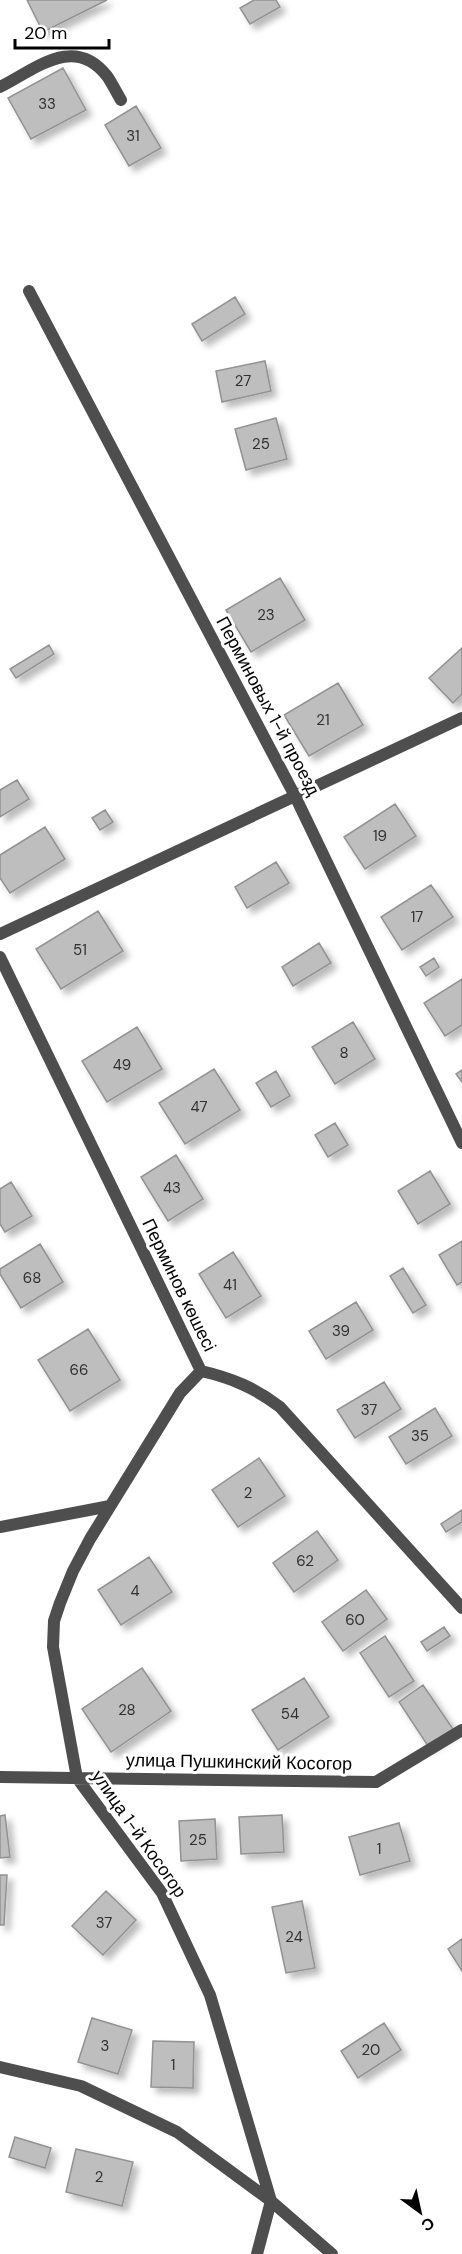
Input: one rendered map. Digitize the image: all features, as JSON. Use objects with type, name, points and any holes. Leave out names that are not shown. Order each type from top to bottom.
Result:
[{"type":"street","points":[[0,87],[60,56],[72,54],[96,65],[107,76],[121,100]]},
{"type":"street","name":"Перминовых 1-й проезд","points":[[29,291],[295,796],[462,1143]]},
{"type":"street","points":[[0,934],[462,718]]},
{"type":"street","name":"Перминов көшесі","points":[[0,957],[201,1371],[237,1380],[261,1392],[280,1407],[462,1608]]},
{"type":"street","name":"улица 1-й Косогор","points":[[201,1371],[180,1393],[73,1571],[54,1621],[53,1647],[77,1778],[162,1893],[210,1995],[271,2201]]},
{"type":"street","points":[[0,1527],[110,1506]]},
{"type":"street","name":"улица Пушкинский Косогор","points":[[0,1777],[376,1782],[462,1730]]},
{"type":"street","points":[[0,2067],[81,2086],[177,2132],[271,2201],[332,2254]]},
{"type":"street","points":[[257,2254],[271,2201]]},
{"type":"building","points":[[27,0],[107,0],[43,32]]},
{"type":"building","points":[[254,0],[276,0],[280,7],[250,24],[240,8]]},
{"type":"building","points":[[63,68],[86,110],[31,139],[8,98]]},
{"type":"building","points":[[136,106],[161,148],[129,166],[105,125]]},
{"type":"building","points":[[235,297],[245,314],[202,341],[192,324]]},
{"type":"building","points":[[265,361],[271,391],[222,402],[216,371]]},
{"type":"building","points":[[276,418],[287,459],[246,470],[235,429]]},
{"type":"building","points":[[280,578],[305,620],[251,652],[226,610]]},
{"type":"building","points":[[49,645],[54,654],[16,678],[10,669]]},
{"type":"building","points":[[462,648],[462,694],[453,703],[429,678]]},
{"type":"building","points":[[338,683],[363,725],[309,756],[284,715]]},
{"type":"building","points":[[17,780],[29,799],[0,817],[0,790]]},
{"type":"building","points":[[395,804],[416,836],[365,869],[344,837]]},
{"type":"building","points":[[105,810],[113,822],[100,830],[92,818]]},
{"type":"building","points":[[45,827],[65,859],[10,893],[0,878],[0,855]]},
{"type":"building","points":[[276,862],[289,883],[247,908],[235,887]]},
{"type":"building","points":[[431,885],[453,917],[402,950],[381,917]]},
{"type":"building","points":[[98,911],[123,951],[61,989],[36,949]]},
{"type":"building","points":[[319,943],[331,963],[293,986],[282,967]]},
{"type":"building","points":[[434,958],[439,967],[426,976],[420,967]]},
{"type":"building","points":[[462,979],[462,1025],[445,1036],[424,1003]]},
{"type":"building","points":[[353,1022],[375,1059],[335,1084],[312,1047]]},
{"type":"building","points":[[137,1027],[162,1069],[107,1102],[82,1061]]},
{"type":"building","points":[[214,1069],[240,1110],[185,1144],[159,1103]]},
{"type":"building","points":[[462,1070],[462,1082],[456,1074]]},
{"type":"building","points":[[276,1071],[290,1096],[271,1107],[256,1083]]},
{"type":"building","points":[[335,1123],[348,1145],[328,1157],[315,1135]]},
{"type":"building","points":[[176,1155],[203,1199],[168,1221],[141,1177]]},
{"type":"building","points":[[430,1171],[450,1204],[418,1224],[398,1191]]},
{"type":"building","points":[[11,1182],[32,1216],[5,1232],[0,1224],[0,1189]]},
{"type":"building","points":[[462,1241],[462,1282],[457,1285],[439,1255]]},
{"type":"building","points":[[40,1244],[63,1282],[21,1308],[0,1274],[0,1269]]},
{"type":"building","points":[[233,1252],[261,1296],[226,1318],[199,1274]]},
{"type":"building","points":[[403,1268],[426,1305],[413,1313],[390,1276]]},
{"type":"building","points":[[356,1302],[373,1330],[326,1359],[309,1331]]},
{"type":"building","points":[[88,1329],[120,1380],[70,1411],[38,1360]]},
{"type":"building","points":[[384,1382],[401,1409],[355,1438],[337,1410]]},
{"type":"building","points":[[435,1408],[452,1436],[406,1464],[389,1437]]},
{"type":"building","points":[[259,1458],[285,1496],[238,1527],[212,1490]]},
{"type":"building","points":[[462,1510],[462,1522],[446,1532],[441,1524]]},
{"type":"building","points":[[317,1531],[338,1560],[294,1592],[273,1563]]},
{"type":"building","points":[[149,1557],[172,1592],[121,1625],[98,1590]]},
{"type":"building","points":[[366,1590],[387,1619],[343,1651],[322,1622]]},
{"type":"building","points":[[444,1627],[450,1636],[427,1651],[421,1642]]},
{"type":"building","points":[[385,1636],[414,1681],[389,1697],[360,1653]]},
{"type":"building","points":[[142,1668],[171,1711],[111,1752],[82,1709]]},
{"type":"building","points":[[304,1678],[329,1717],[278,1750],[252,1710]]},
{"type":"building","points":[[423,1685],[453,1729],[428,1746],[399,1702]]},
{"type":"building","points":[[5,1815],[10,1857],[0,1858],[0,1816]]},
{"type":"building","points":[[282,1815],[284,1852],[241,1854],[239,1817]]},
{"type":"building","points":[[215,1819],[217,1859],[181,1861],[179,1821]]},
{"type":"building","points":[[399,1823],[410,1861],[360,1875],[349,1837]]},
{"type":"building","points":[[0,1875],[7,1875],[4,1925],[0,1925]]},
{"type":"building","points":[[106,1891],[136,1920],[103,1955],[72,1926]]},
{"type":"building","points":[[302,1901],[315,1968],[286,1973],[272,1907]]},
{"type":"building","points":[[462,1939],[462,1971],[448,1949]]},
{"type":"building","points":[[92,2018],[132,2030],[118,2074],[78,2062]]},
{"type":"building","points":[[384,2023],[401,2050],[358,2078],[341,2051]]},
{"type":"building","points":[[153,2041],[194,2042],[193,2088],[151,2087]]},
{"type":"building","points":[[15,2137],[51,2148],[45,2168],[9,2157]]},
{"type":"building","points":[[76,2149],[133,2162],[122,2206],[66,2192]]}]
